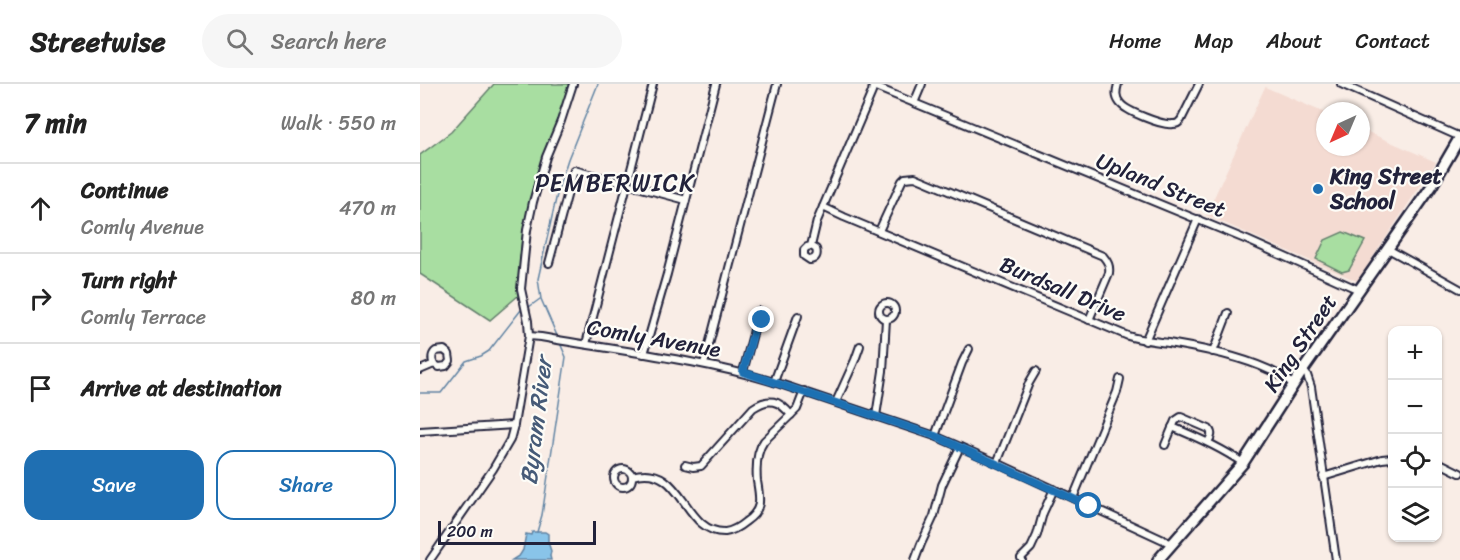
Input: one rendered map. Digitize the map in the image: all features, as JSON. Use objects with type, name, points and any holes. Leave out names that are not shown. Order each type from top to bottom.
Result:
[{"type":"main road","name":"King Street","points":[[1158,560],[1243,463],[1304,370],[1431,188],[1460,137]]},
{"type":"street","points":[[430,560],[510,440],[529,336],[521,290],[527,230],[546,157],[573,84]]},
{"type":"street","points":[[585,344],[653,84]]},
{"type":"street","points":[[644,354],[716,84]]},
{"type":"street","points":[[704,364],[777,84]]},
{"type":"street","points":[[914,104],[922,84]]},
{"type":"street","points":[[1118,84],[1116,92],[1121,105],[1153,121],[1170,125],[1181,120],[1199,84]]},
{"type":"street","points":[[1341,84],[1460,137]]},
{"type":"street","points":[[811,246],[823,207],[873,85]]},
{"type":"street","name":"Upland Street","points":[[873,85],[947,118],[1198,219],[1359,290]]},
{"type":"street","points":[[549,263],[574,170],[686,200]]},
{"type":"street","points":[[879,231],[902,181],[905,178],[915,177],[1066,240],[1102,256],[1110,268],[1089,320]]},
{"type":"street","name":"Burdsall Drive","points":[[823,207],[844,218],[1128,336],[1213,352],[1253,364],[1294,385]]},
{"type":"street","points":[[1145,341],[1198,219]]},
{"type":"street","points":[[1388,249],[1460,289]]},
{"type":"street","points":[[1213,352],[1228,313]]},
{"type":"street","points":[[774,382],[798,316]]},
{"type":"street","points":[[876,416],[883,370],[886,319]]},
{"type":"street","points":[[743,372],[758,320]]},
{"type":"street","name":"Comly Avenue","points":[[529,336],[704,364],[743,372],[804,391],[935,436],[1172,544]]},
{"type":"street","points":[[836,402],[860,345]]},
{"type":"street","points":[[935,436],[969,349]]},
{"type":"street","points":[[420,370],[434,364]]},
{"type":"street","points":[[1304,370],[1311,387],[1336,560]]},
{"type":"street","points":[[997,463],[1036,371]]},
{"type":"street","points":[[1072,498],[1117,392],[1120,379]]},
{"type":"street","points":[[632,476],[645,473],[661,477],[678,492],[702,524],[718,531],[733,530],[749,520],[760,505],[757,459],[760,446],[791,415],[800,403],[804,391]]},
{"type":"street","points":[[685,465],[701,466],[753,408],[762,402],[772,401],[791,415]]},
{"type":"street","points":[[1165,445],[1172,427],[1181,417],[1209,429],[1212,433],[1208,442]]},
{"type":"street","points":[[420,431],[514,425]]},
{"type":"street","points":[[1172,427],[1224,450],[1243,463]]},
{"type":"street","points":[[915,560],[934,516],[942,485],[960,447]]},
{"type":"street","points":[[1323,477],[1388,458]]},
{"type":"street","points":[[1442,464],[1460,473]]},
{"type":"street","points":[[1023,560],[1021,558],[1031,548],[1037,535],[1042,513],[1054,489]]},
{"type":"shaded area","name":"King Street School","points":[[1265,87],[1316,109],[1316,156],[1370,156],[1370,133],[1436,162],[1357,281],[1206,215]]},
{"type":"green space","points":[[494,84],[570,84],[530,200],[523,235],[519,295],[490,320],[420,274],[420,155],[451,132]]},
{"type":"green space","points":[[1343,232],[1365,241],[1349,270],[1342,272],[1316,259],[1325,240]]},
{"type":"water","points":[[532,532],[548,534],[551,560],[512,560],[523,550],[526,534],[531,535]]},
{"type":"waterway","name":"Byram River","points":[[558,338],[541,299],[538,279],[558,190],[598,84]]},
{"type":"waterway","points":[[529,307],[540,299]]},
{"type":"waterway","points":[[420,393],[441,393],[466,361],[489,351],[521,310]]},
{"type":"waterway","name":"Byram River","points":[[537,532],[542,515],[566,357],[560,343]]},
{"type":"place","name":"King Street School","points":[[1318,189]]},
{"type":"district","name":"PEMBERWICK","points":[[615,183]]},
{"type":"route","points":[[762,320],[758,320],[754,330],[743,372],[935,436],[1089,506]]}]
